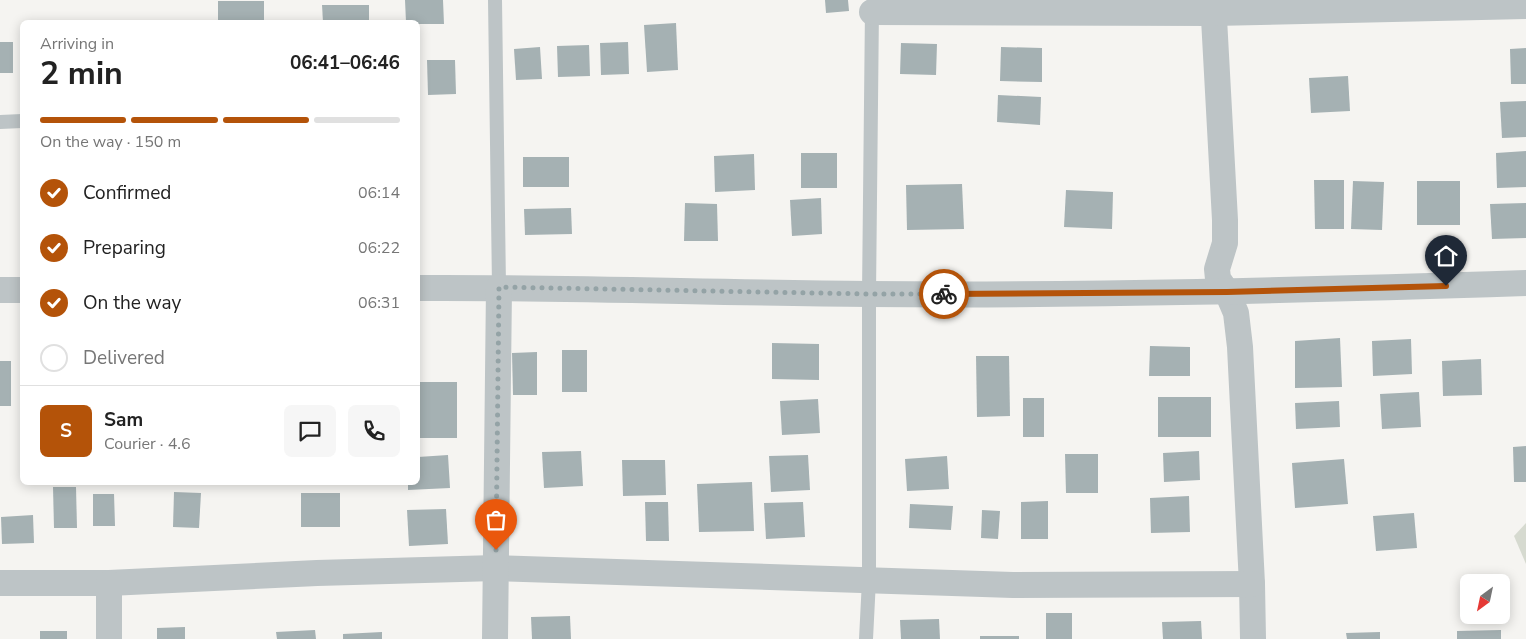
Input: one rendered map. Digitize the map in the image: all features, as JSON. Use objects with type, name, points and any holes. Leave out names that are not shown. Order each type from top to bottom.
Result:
[{"type":"street","points":[[872,6],[1526,6]]},
{"type":"street","points":[[1213,7],[1226,220],[1225,244],[1217,269],[1218,279],[1227,292],[1236,314],[1240,347],[1253,639]]},
{"type":"street","points":[[420,288],[499,287],[869,294],[1227,292],[1526,283]]},
{"type":"street","points":[[496,639],[499,287]]},
{"type":"street","points":[[0,290],[20,290]]},
{"type":"street","points":[[0,583],[109,583],[327,573],[496,568],[1013,585],[1252,584]]},
{"type":"street","points":[[109,583],[109,639]]},
{"type":"lane","points":[[496,0],[499,287]]},
{"type":"lane","points":[[866,639],[872,6]]},
{"type":"lane","points":[[0,122],[20,121]]},
{"type":"shaded area","points":[[1526,523],[1526,564],[1514,536]]},
{"type":"building","points":[[405,0],[443,0],[444,24],[420,24],[420,20],[406,20]]},
{"type":"building","points":[[825,0],[848,0],[849,11],[826,13]]},
{"type":"building","points":[[218,1],[264,1],[264,20],[218,20]]},
{"type":"building","points":[[322,5],[369,5],[369,20],[323,20]]},
{"type":"building","points":[[676,23],[678,70],[647,72],[644,25]]},
{"type":"building","points":[[0,42],[13,42],[13,73],[0,73]]},
{"type":"building","points":[[628,42],[629,74],[601,75],[600,43]]},
{"type":"building","points":[[901,43],[937,44],[936,75],[900,74]]},
{"type":"building","points":[[589,45],[590,76],[558,77],[557,46]]},
{"type":"building","points":[[540,47],[542,79],[516,80],[514,49]]},
{"type":"building","points":[[1001,47],[1042,48],[1042,82],[1000,81]]},
{"type":"building","points":[[1526,48],[1526,84],[1511,84],[1510,49]]},
{"type":"building","points":[[427,60],[455,60],[456,94],[428,95]]},
{"type":"building","points":[[1348,76],[1350,111],[1311,113],[1309,78]]},
{"type":"building","points":[[998,95],[1041,97],[1040,125],[997,122]]},
{"type":"building","points":[[1526,101],[1526,137],[1502,138],[1500,102]]},
{"type":"building","points":[[1526,151],[1526,187],[1497,188],[1496,153]]},
{"type":"building","points":[[801,153],[837,153],[837,188],[801,188]]},
{"type":"building","points":[[754,154],[755,190],[715,192],[714,156]]},
{"type":"building","points":[[523,157],[569,157],[569,187],[523,187]]},
{"type":"building","points":[[1314,180],[1344,180],[1344,229],[1315,229]]},
{"type":"building","points":[[1353,181],[1384,182],[1382,230],[1351,229]]},
{"type":"building","points":[[1417,181],[1460,181],[1460,225],[1417,225]]},
{"type":"building","points":[[962,184],[964,229],[907,230],[906,185]]},
{"type":"building","points":[[1066,190],[1113,192],[1112,229],[1064,227]]},
{"type":"building","points":[[821,198],[822,234],[792,236],[790,200]]},
{"type":"building","points":[[685,203],[717,204],[718,241],[684,241]]},
{"type":"building","points":[[1526,203],[1526,238],[1492,239],[1490,204]]},
{"type":"building","points":[[571,208],[572,234],[525,235],[524,209]]},
{"type":"building","points":[[1340,338],[1342,387],[1295,388],[1295,341]]},
{"type":"building","points":[[1411,339],[1412,374],[1373,376],[1372,341]]},
{"type":"building","points":[[772,343],[819,344],[819,380],[772,379]]},
{"type":"building","points":[[1150,346],[1190,347],[1190,376],[1149,376]]},
{"type":"building","points":[[562,350],[587,350],[587,392],[562,392]]},
{"type":"building","points":[[537,352],[537,395],[513,395],[512,353]]},
{"type":"building","points":[[976,356],[1009,356],[1010,416],[977,417]]},
{"type":"building","points":[[1481,359],[1482,395],[1443,396],[1442,361]]},
{"type":"building","points":[[0,361],[11,361],[11,406],[0,406]]},
{"type":"building","points":[[420,382],[457,382],[457,438],[420,438]]},
{"type":"building","points":[[1419,392],[1421,427],[1382,429],[1380,394]]},
{"type":"building","points":[[1158,397],[1211,397],[1211,437],[1158,437]]},
{"type":"building","points":[[1023,398],[1044,398],[1044,437],[1023,437]]},
{"type":"building","points":[[818,399],[820,433],[782,435],[780,401]]},
{"type":"building","points":[[1339,401],[1340,427],[1296,429],[1295,403]]},
{"type":"building","points":[[1526,446],[1526,482],[1514,482],[1513,447]]},
{"type":"building","points":[[581,451],[583,486],[544,488],[542,452]]},
{"type":"building","points":[[1199,451],[1200,480],[1164,482],[1163,453]]},
{"type":"building","points":[[1065,454],[1098,454],[1098,493],[1066,493]]},
{"type":"building","points":[[448,455],[450,488],[408,490],[408,485],[420,485],[420,457]]},
{"type":"building","points":[[808,455],[810,490],[771,492],[769,456]]},
{"type":"building","points":[[947,456],[949,489],[907,491],[905,459]]},
{"type":"building","points":[[1344,459],[1348,504],[1295,508],[1292,463]]},
{"type":"building","points":[[622,460],[665,460],[666,495],[623,496]]},
{"type":"building","points":[[752,482],[754,531],[699,532],[697,484]]},
{"type":"building","points":[[53,487],[76,487],[77,528],[54,528]]},
{"type":"building","points":[[174,492],[201,493],[199,528],[173,527]]},
{"type":"building","points":[[301,493],[340,493],[340,527],[301,527]]},
{"type":"building","points":[[93,494],[114,494],[115,526],[93,526]]},
{"type":"building","points":[[1189,496],[1190,532],[1151,533],[1150,498]]},
{"type":"building","points":[[1048,501],[1048,539],[1021,539],[1021,502]]},
{"type":"building","points":[[645,502],[668,502],[669,541],[646,541]]},
{"type":"building","points":[[803,502],[805,537],[766,539],[764,503]]},
{"type":"building","points":[[910,504],[953,506],[951,530],[909,528]]},
{"type":"building","points":[[446,509],[448,544],[409,546],[407,510]]},
{"type":"building","points":[[982,510],[1000,511],[998,539],[981,538]]},
{"type":"building","points":[[1414,513],[1417,548],[1376,551],[1373,516]]},
{"type":"building","points":[[33,515],[34,543],[2,544],[1,517]]},
{"type":"building","points":[[1046,613],[1072,613],[1072,639],[1046,639]]},
{"type":"building","points":[[570,616],[571,639],[532,639],[531,617]]},
{"type":"building","points":[[939,619],[940,639],[901,639],[900,620]]},
{"type":"building","points":[[1201,621],[1202,639],[1163,639],[1162,622]]},
{"type":"building","points":[[185,627],[185,639],[157,639],[157,628]]},
{"type":"building","points":[[315,630],[316,639],[277,639],[276,632]]},
{"type":"building","points":[[1501,630],[1501,639],[1457,639],[1457,631]]},
{"type":"building","points":[[40,631],[67,631],[67,639],[40,639]]},
{"type":"building","points":[[382,632],[382,639],[343,639],[343,634]]},
{"type":"building","points":[[1380,632],[1380,639],[1347,639],[1346,633]]},
{"type":"building","points":[[980,636],[1019,636],[1019,639],[980,639]]},
{"type":"way so far","points":[[496,550],[499,287],[944,294]]},
{"type":"route","points":[[944,294],[1227,292],[1446,286]]}]
